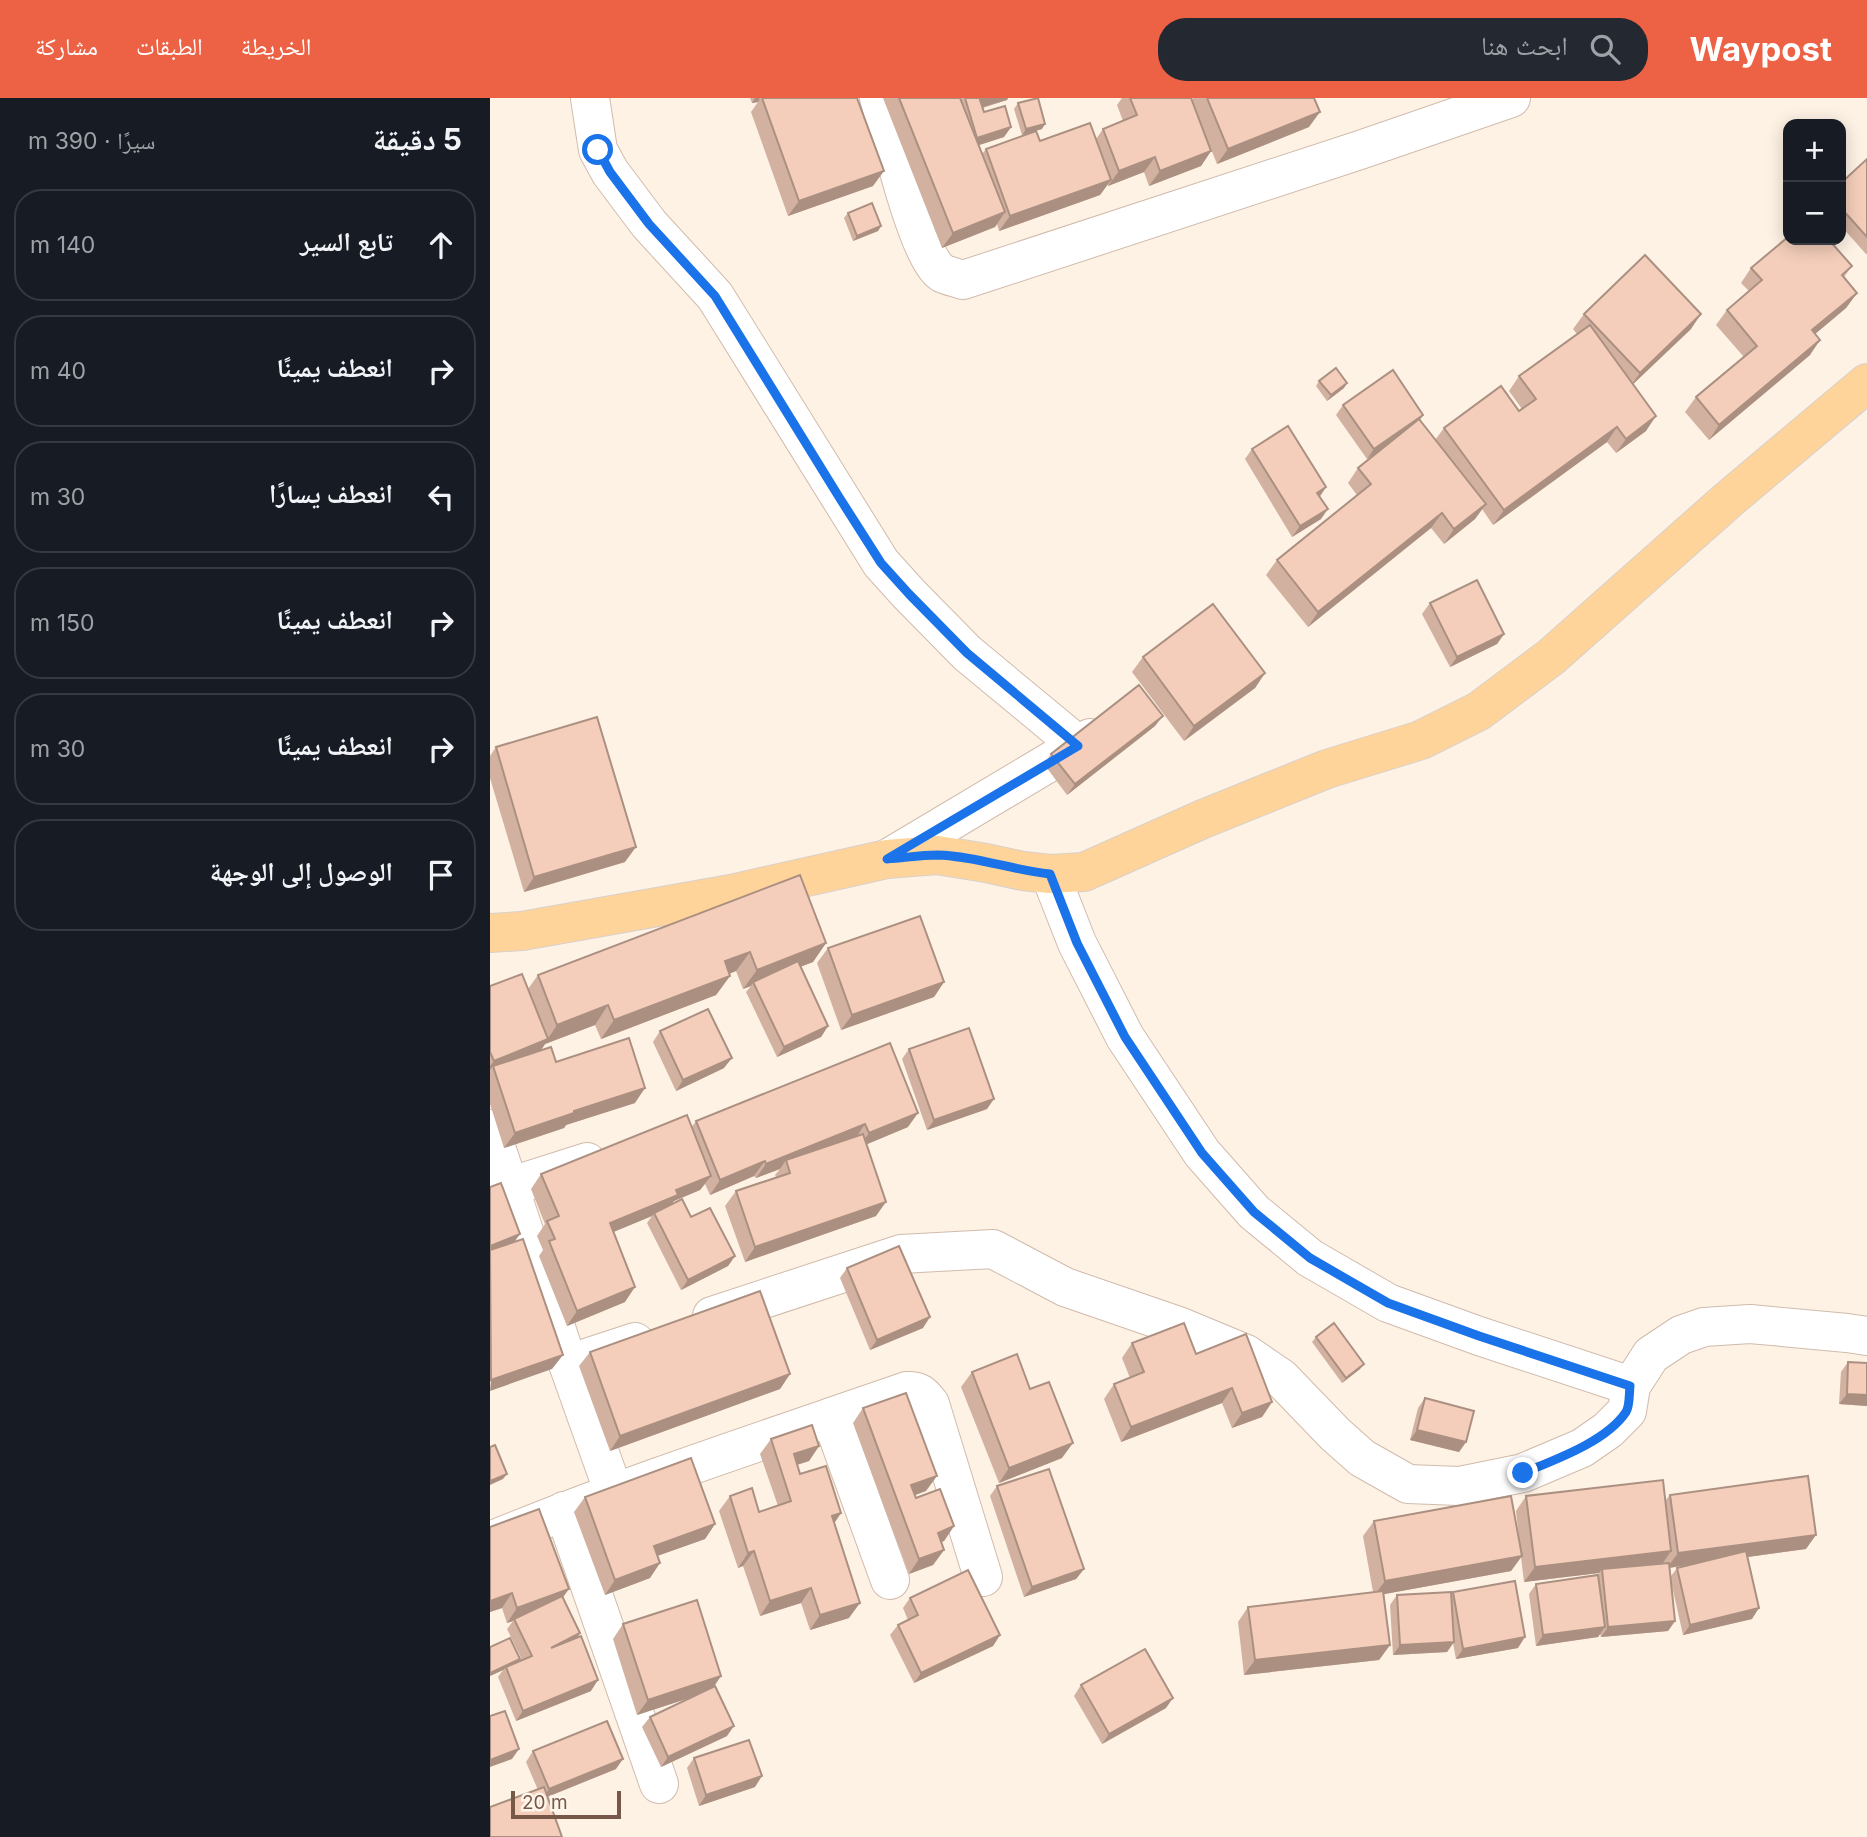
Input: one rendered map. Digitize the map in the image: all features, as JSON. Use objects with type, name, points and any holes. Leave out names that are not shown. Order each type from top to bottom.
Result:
[{"type":"main road","points":[[490,933],[522,931],[731,894],[887,859],[937,855],[1023,872],[1084,872],[1327,769],[1421,740],[1479,711],[1550,657],[1728,500],[1867,383]]},
{"type":"street","points":[[590,98],[598,150],[610,172],[649,224],[715,296],[881,563],[967,653],[1078,746]]},
{"type":"street","points":[[879,98],[916,228],[929,257],[942,272],[963,280],[1511,98]]},
{"type":"street","points":[[887,859],[1121,720]]},
{"type":"street","points":[[1050,874],[1077,943],[1125,1037],[1202,1153],[1254,1212],[1310,1258],[1388,1303],[1630,1386]]},
{"type":"street","points":[[490,1129],[614,1493]]},
{"type":"street","points":[[509,1187],[613,1154]]},
{"type":"street","points":[[568,1364],[901,1254],[993,1249],[1065,1287],[1181,1327],[1246,1354],[1281,1378],[1335,1434],[1363,1458],[1408,1484],[1459,1486],[1523,1473],[1582,1448],[1608,1430],[1627,1411],[1630,1386],[1651,1355],[1681,1335],[1703,1327],[1750,1324],[1867,1336]]},
{"type":"street","points":[[490,1541],[614,1493],[831,1417],[915,1391],[923,1394],[930,1404],[983,1577]]},
{"type":"street","points":[[831,1417],[890,1580]]},
{"type":"street","points":[[564,1511],[659,1784]]},
{"type":"building","points":[[762,98],[857,98],[884,171],[799,201]]},
{"type":"building","points":[[899,98],[960,98],[1005,212],[953,233]]},
{"type":"building","points":[[965,98],[987,98],[980,100],[984,112],[1005,106],[1011,127],[977,138]]},
{"type":"building","points":[[1038,98],[1045,124],[1026,129],[1018,103]]},
{"type":"building","points":[[1130,98],[1191,98],[1211,151],[1160,171],[1155,157],[1119,171],[1103,129],[1137,115]]},
{"type":"building","points":[[1207,98],[1314,98],[1320,112],[1228,149]]},
{"type":"building","points":[[1090,123],[1111,180],[1010,216],[986,149],[1036,131],[1040,141]]},
{"type":"building","points":[[1867,159],[1867,237],[1846,214],[1846,178]]},
{"type":"building","points":[[872,203],[881,226],[857,236],[848,213]]},
{"type":"building","points":[[1783,241],[1783,245],[1833,245],[1852,266],[1842,275],[1857,293],[1812,330],[1820,340],[1719,425],[1696,397],[1757,346],[1727,310],[1762,280],[1751,268]]},
{"type":"building","points":[[1645,255],[1701,314],[1640,373],[1584,314]]},
{"type":"building","points":[[1590,325],[1656,416],[1626,439],[1617,427],[1504,510],[1444,428],[1501,386],[1519,411],[1536,399],[1519,376]]},
{"type":"building","points":[[1336,368],[1347,383],[1331,395],[1319,381]]},
{"type":"building","points":[[1393,370],[1423,415],[1374,449],[1343,405]]},
{"type":"building","points":[[1419,419],[1486,504],[1454,529],[1442,513],[1318,612],[1277,560],[1371,484],[1358,468]]},
{"type":"building","points":[[1288,426],[1326,487],[1317,493],[1328,509],[1300,526],[1252,449]]},
{"type":"building","points":[[1477,580],[1504,634],[1457,657],[1430,603]]},
{"type":"building","points":[[1213,604],[1265,673],[1194,726],[1143,657]]},
{"type":"building","points":[[1139,685],[1163,716],[1075,784],[1051,754]]},
{"type":"building","points":[[597,717],[636,847],[534,877],[496,747]]},
{"type":"building","points":[[800,875],[826,943],[757,970],[750,952],[725,961],[730,976],[614,1020],[608,1005],[557,1025],[538,975]]},
{"type":"building","points":[[920,916],[944,982],[852,1015],[828,948]]},
{"type":"building","points":[[798,961],[828,1026],[784,1047],[753,982]]},
{"type":"building","points":[[522,974],[548,1039],[494,1061],[490,1052],[490,986]]},
{"type":"building","points":[[708,1009],[732,1058],[683,1080],[660,1031]]},
{"type":"building","points":[[969,1028],[994,1099],[934,1120],[909,1049]]},
{"type":"building","points":[[629,1038],[645,1088],[515,1133],[493,1066],[551,1047],[556,1062]]},
{"type":"building","points":[[890,1043],[918,1113],[869,1133],[865,1124],[720,1180],[696,1121]]},
{"type":"building","points":[[687,1115],[711,1176],[676,1190],[678,1195],[610,1223],[635,1287],[577,1311],[549,1241],[555,1239],[547,1221],[559,1216],[541,1174]]},
{"type":"building","points":[[863,1134],[886,1202],[755,1247],[736,1191],[790,1173],[786,1160]]},
{"type":"building","points":[[501,1183],[520,1234],[490,1246],[490,1187]]},
{"type":"building","points":[[682,1199],[691,1217],[710,1208],[735,1256],[688,1280],[654,1213]]},
{"type":"building","points":[[523,1239],[563,1355],[491,1380],[490,1250]]},
{"type":"building","points":[[899,1246],[930,1317],[877,1340],[847,1268]]},
{"type":"building","points":[[760,1291],[790,1374],[620,1436],[590,1352]]},
{"type":"building","points":[[1184,1323],[1196,1354],[1246,1334],[1272,1402],[1242,1413],[1232,1388],[1131,1427],[1114,1384],[1144,1372],[1132,1343]]},
{"type":"building","points":[[1334,1323],[1364,1364],[1346,1378],[1316,1337]]},
{"type":"building","points":[[1017,1354],[1030,1389],[1049,1382],[1073,1443],[1009,1468],[972,1372]]},
{"type":"building","points":[[1848,1362],[1867,1363],[1867,1395],[1847,1394]]},
{"type":"building","points":[[906,1393],[937,1476],[911,1485],[916,1498],[940,1489],[954,1526],[938,1533],[944,1550],[919,1559],[863,1408]]},
{"type":"building","points":[[1425,1398],[1474,1411],[1466,1442],[1417,1430]]},
{"type":"building","points":[[812,1425],[819,1446],[794,1454],[800,1474],[826,1466],[841,1513],[832,1516],[860,1603],[820,1615],[811,1588],[770,1601],[754,1551],[748,1553],[730,1496],[752,1488],[759,1512],[791,1501],[771,1439]]},
{"type":"building","points":[[495,1445],[507,1474],[490,1481],[490,1447]]},
{"type":"building","points":[[691,1458],[715,1524],[654,1546],[660,1563],[615,1580],[585,1497]]},
{"type":"building","points":[[1049,1469],[1084,1569],[1032,1587],[997,1486]]},
{"type":"building","points":[[1808,1476],[1816,1535],[1678,1553],[1670,1495]]},
{"type":"building","points":[[1663,1480],[1671,1551],[1535,1567],[1526,1496]]},
{"type":"building","points":[[1511,1496],[1522,1556],[1385,1581],[1374,1521]]},
{"type":"building","points":[[539,1509],[569,1589],[517,1608],[512,1593],[490,1601],[490,1527]]},
{"type":"building","points":[[1746,1551],[1759,1608],[1690,1625],[1677,1568]]},
{"type":"building","points":[[1669,1563],[1675,1621],[1608,1627],[1602,1569]]},
{"type":"building","points":[[968,1570],[1000,1635],[921,1673],[898,1625],[918,1615],[910,1598]]},
{"type":"building","points":[[1598,1575],[1605,1627],[1543,1635],[1536,1584]]},
{"type":"building","points":[[1515,1581],[1525,1637],[1463,1649],[1453,1592]]},
{"type":"building","points":[[1383,1591],[1390,1645],[1255,1660],[1248,1607]]},
{"type":"building","points":[[1451,1592],[1454,1642],[1400,1645],[1397,1595]]},
{"type":"building","points":[[562,1596],[580,1633],[551,1648],[581,1636],[598,1680],[523,1711],[506,1667],[532,1656],[514,1619]]},
{"type":"building","points":[[697,1600],[721,1676],[648,1700],[623,1624]]},
{"type":"building","points":[[510,1638],[520,1659],[490,1673],[490,1647]]},
{"type":"building","points":[[1145,1649],[1173,1698],[1109,1734],[1081,1685]]},
{"type":"building","points":[[715,1686],[734,1726],[668,1757],[650,1717]]},
{"type":"building","points":[[505,1711],[519,1749],[490,1760],[490,1716]]},
{"type":"building","points":[[607,1721],[623,1759],[549,1789],[533,1751]]},
{"type":"building","points":[[749,1740],[762,1776],[706,1795],[694,1758]]},
{"type":"building","points":[[544,1787],[562,1837],[490,1837],[490,1807]]},
{"type":"route","points":[[598,150],[610,172],[649,224],[715,296],[881,563],[967,653],[1078,746],[887,859],[937,855],[1023,872],[1050,874],[1077,943],[1125,1037],[1202,1153],[1254,1212],[1310,1258],[1388,1303],[1630,1386],[1627,1411],[1608,1430],[1582,1448],[1523,1473]]}]
